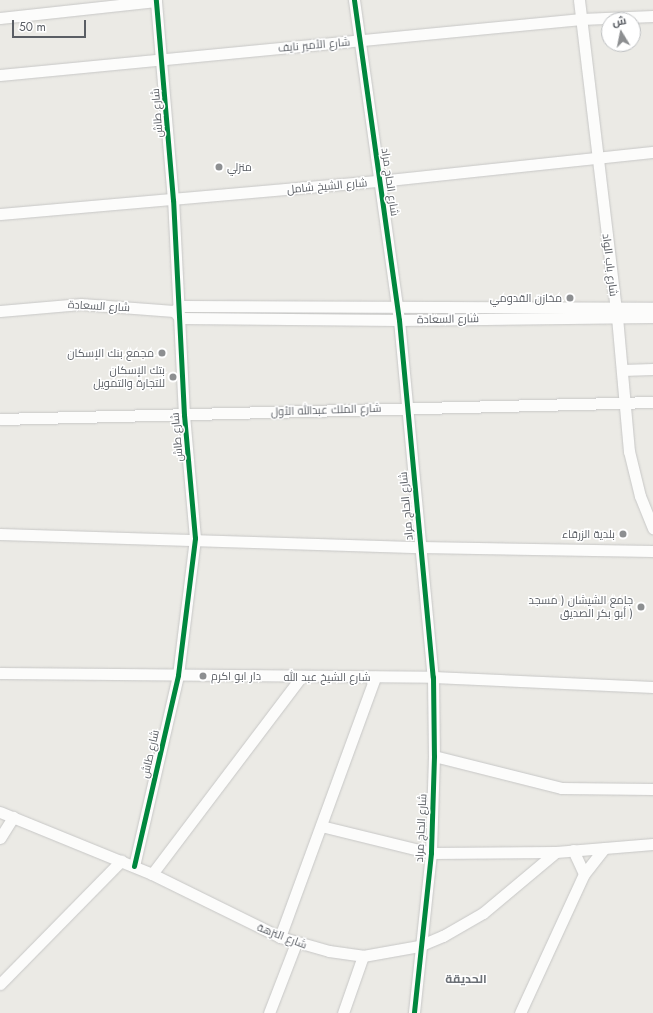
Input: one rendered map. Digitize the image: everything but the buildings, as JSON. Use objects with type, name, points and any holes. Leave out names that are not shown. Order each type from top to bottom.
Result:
[{"type":"street","name":"شارع الحاج مراد","points":[[354,0],[399,320],[433,678],[434,756],[431,853],[419,946],[414,1013]]},
{"type":"street","name":"شارع باب الواد","points":[[579,0],[616,312],[633,472],[653,528]]},
{"type":"street","points":[[0,18],[156,1]]},
{"type":"street","name":"شارع طاش","points":[[134,866],[178,675],[195,538],[184,416],[173,200],[156,1]]},
{"type":"street","name":"شارع الأمير نايف","points":[[0,75],[581,19],[653,16]]},
{"type":"street","name":"شارع الشيخ شامل","points":[[0,214],[380,181],[597,156],[653,152]]},
{"type":"street","name":"شارع السعادة","points":[[0,310],[81,304],[178,312],[399,320],[616,312],[653,308]]},
{"type":"street","name":"شارع السعادة","points":[[178,312],[397,308],[616,312],[653,317]]},
{"type":"street","points":[[622,370],[653,369]]},
{"type":"street","name":"شارع الملك عبدالله الأول","points":[[0,419],[184,416],[407,407],[625,401],[653,402]]},
{"type":"street","points":[[0,534],[195,538],[420,547],[653,551]]},
{"type":"street","name":"شارع الشيخ عبد الله","points":[[0,673],[433,678],[653,687]]},
{"type":"street","points":[[152,874],[302,676]]},
{"type":"street","points":[[280,937],[375,677]]},
{"type":"street","points":[[434,756],[561,788],[653,789]]},
{"type":"street","name":"شارع النزهة","points":[[0,812],[152,874],[280,937],[296,943],[363,956],[391,953],[419,946],[443,936],[483,913],[556,852]]},
{"type":"street","points":[[0,838],[13,817]]},
{"type":"street","points":[[321,826],[431,853],[556,852],[653,844]]},
{"type":"street","points":[[520,1013],[584,874],[604,848]]},
{"type":"street","points":[[573,850],[584,874]]},
{"type":"street","points":[[0,984],[121,861]]},
{"type":"street","points":[[269,1013],[296,943]]},
{"type":"street","points":[[342,1013],[363,956]]},
{"type":"cycle path","points":[[134,866],[178,675],[195,538],[184,415],[173,200],[156,0]]},
{"type":"cycle path","points":[[354,0],[399,320],[433,677],[434,756],[431,853],[414,1013]]},
{"type":"place","name":"منزلي","points":[[219,167]]},
{"type":"place","name":"مخازن القدومي","points":[[570,298]]},
{"type":"place","name":"مجمع بنك الإسكان","points":[[162,353]]},
{"type":"place","name":"بتك الإسكان للتجارة والتمويل","points":[[173,377]]},
{"type":"place","name":"بلدية الزرقاء","points":[[623,534]]},
{"type":"place","name":"جامع الشيشان ( مسجد أبو بكر الصديق )","points":[[641,607]]},
{"type":"place","name":"دار ابو اكرم","points":[[203,676]]},
{"type":"district","name":"الحديقة","points":[[466,980]]}]
